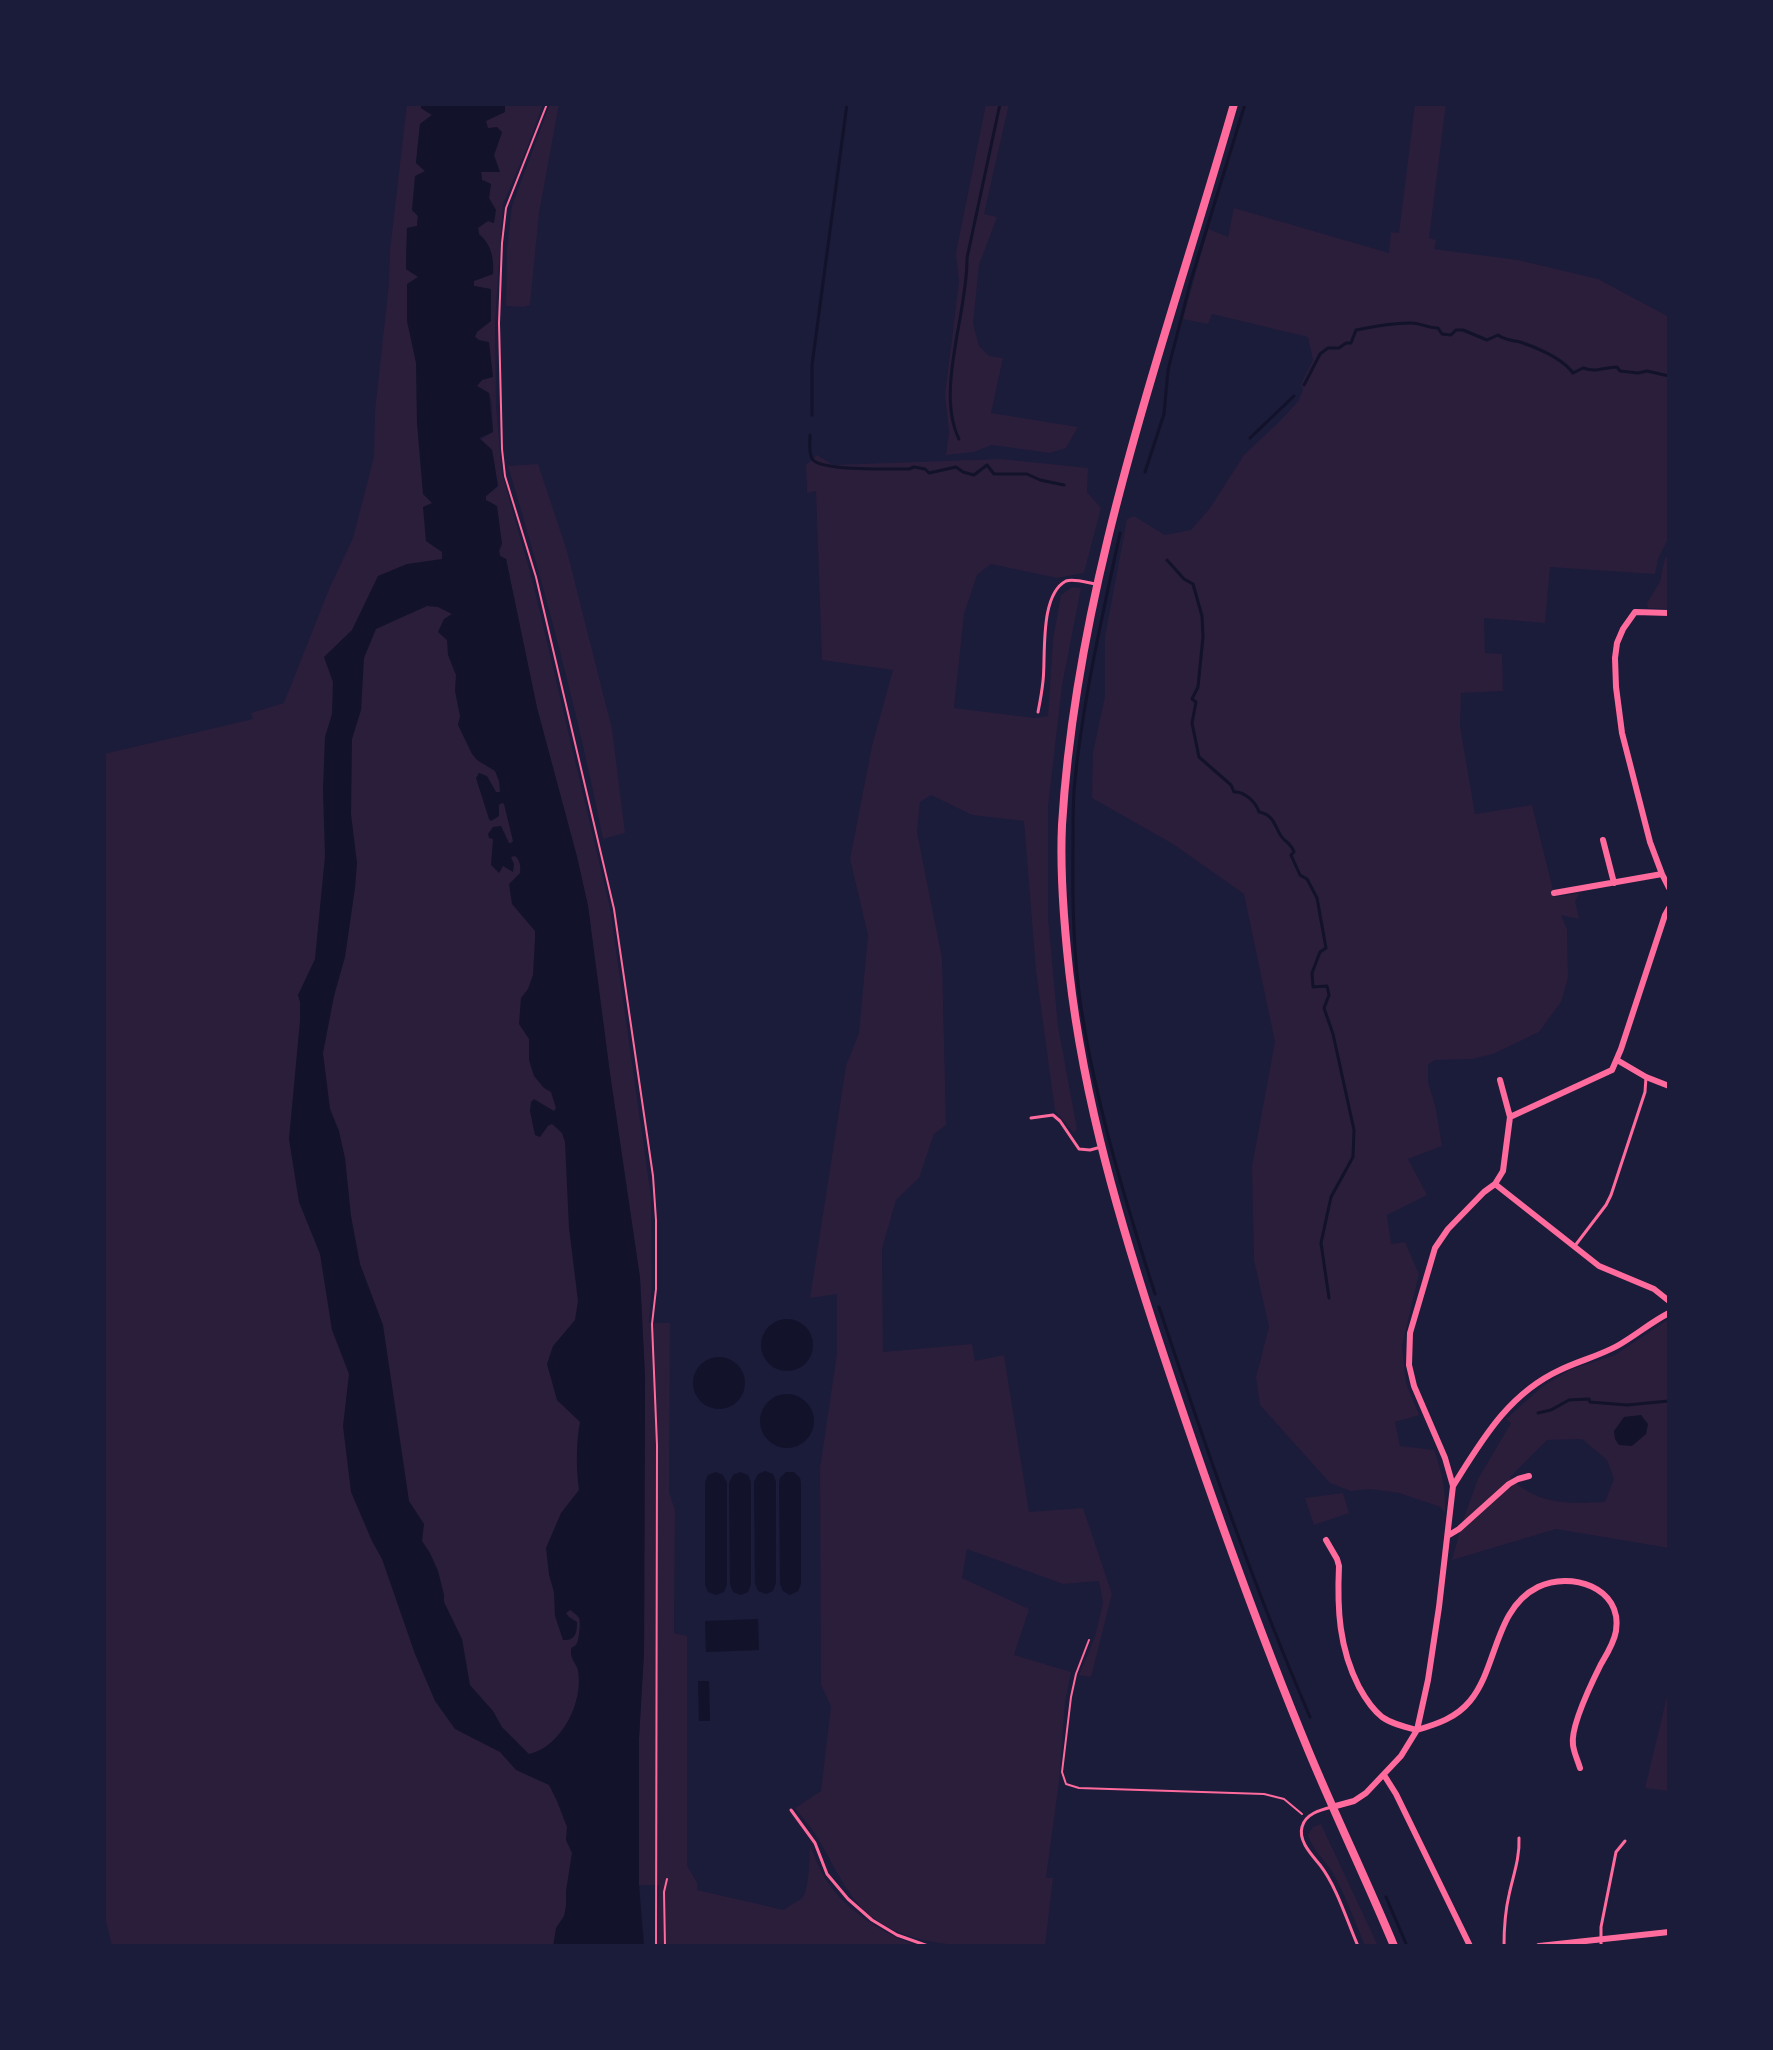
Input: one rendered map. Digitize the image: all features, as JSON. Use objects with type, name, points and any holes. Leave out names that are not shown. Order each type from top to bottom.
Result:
[{"type":"main road","points":[[1234,104],[1116,505],[1083,652],[1071,729],[1062,830],[1063,910],[1072,998],[1087,1084],[1127,1243],[1248,1599],[1332,1807],[1394,1946]]},
{"type":"street","points":[[1669,613],[1635,612],[1623,629],[1615,658],[1622,733],[1650,842],[1669,888]]},
{"type":"street","points":[[1603,840],[1614,883]]},
{"type":"street","points":[[1554,893],[1662,874]]},
{"type":"street","points":[[1510,1117],[1612,1070],[1669,908]]},
{"type":"street","points":[[1617,1060],[1669,1086]]},
{"type":"street","points":[[1332,1807],[1354,1801],[1366,1793],[1401,1756],[1417,1730],[1428,1680],[1453,1486],[1445,1458],[1414,1386],[1409,1365],[1410,1333],[1435,1248],[1448,1229],[1495,1184],[1503,1171],[1510,1117],[1500,1080]]},
{"type":"street","points":[[1495,1184],[1599,1266],[1654,1289],[1669,1301]]},
{"type":"street","points":[[1453,1486],[1493,1423],[1520,1396],[1551,1374],[1615,1347],[1669,1313]]},
{"type":"street","points":[[1449,1535],[1509,1484],[1529,1476]]},
{"type":"street","points":[[1326,1540],[1339,1566],[1338,1614],[1350,1669],[1366,1700],[1381,1716],[1417,1730],[1444,1721],[1470,1701],[1479,1687],[1508,1616],[1523,1597],[1538,1587],[1556,1581],[1582,1582],[1603,1593],[1612,1605],[1617,1621],[1614,1640],[1587,1693],[1572,1742],[1580,1768]]},
{"type":"street","points":[[1384,1775],[1470,1946]]},
{"type":"street","points":[[1539,1946],[1601,1943],[1669,1932]]},
{"type":"lane","points":[[1038,712],[1043,681],[1045,620],[1052,598],[1066,581],[1098,585]]},
{"type":"lane","points":[[1574,1247],[1611,1195],[1645,1092],[1646,1077]]},
{"type":"lane","points":[[1031,1118],[1053,1115],[1079,1149],[1101,1147]]},
{"type":"lane","points":[[1332,1807],[1318,1810],[1306,1818],[1301,1828],[1302,1837],[1328,1878],[1358,1946]]},
{"type":"lane","points":[[791,1810],[815,1843],[827,1874],[848,1899],[872,1920],[897,1935],[928,1946]]},
{"type":"lane","points":[[1504,1946],[1508,1898],[1520,1851],[1519,1838]]},
{"type":"lane","points":[[1601,1943],[1616,1852],[1625,1841]]},
{"type":"path","points":[[547,104],[506,208],[499,323],[502,449],[505,476],[536,577],[614,909],[653,1176],[656,1289],[652,1324],[657,1445],[656,1946]]},
{"type":"path","points":[[1089,1640],[1071,1697],[1062,1772],[1066,1784],[1079,1788],[1264,1794],[1284,1799],[1306,1818]]},
{"type":"path","points":[[665,1946],[664,1892],[667,1879]]},
{"type":"shaded area","points":[[407,104],[422,104],[421,108],[432,115],[420,124],[416,163],[425,171],[412,210],[418,216],[417,226],[407,228],[406,269],[419,277],[585,1105],[585,1946],[112,1946],[104,1913],[104,754],[253,719],[251,713],[284,703],[329,589],[353,538],[374,457],[375,411],[390,250]]},
{"type":"shaded area","points":[[422,104],[505,104],[505,112],[486,121],[488,128],[497,127],[502,132],[494,155],[500,172],[481,172],[482,180],[491,184],[489,198],[496,210],[494,223],[488,221],[478,228],[491,252],[493,274],[474,281],[474,286],[491,289],[491,321],[475,337],[489,342],[493,377],[482,380],[477,386],[489,393],[493,432],[479,438],[492,450],[498,486],[486,496],[486,500],[497,506],[502,544],[500,556],[506,559],[537,708],[588,906],[640,1278],[645,1377],[639,1885],[644,1946],[553,1946],[556,1928],[564,1916],[572,1853],[566,1840],[567,1827],[557,1801],[549,1785],[516,1770],[500,1752],[455,1729],[435,1701],[382,1559],[351,1492],[343,1426],[349,1374],[332,1330],[320,1254],[299,1202],[289,1139],[300,1021],[298,995],[315,959],[325,856],[325,737],[332,714],[333,682],[324,657],[352,630],[378,576],[407,564],[442,559],[442,552],[426,541],[423,507],[432,503],[423,494],[416,363],[407,321],[407,284],[418,277],[406,269],[407,228],[417,226],[418,216],[412,210],[415,176],[425,171],[416,163],[420,124],[432,115],[421,108]],"holes":[[[427,606],[438,607],[452,614],[444,619],[438,632],[447,640],[448,655],[456,675],[458,725],[472,754],[495,771],[500,792],[496,792],[487,776],[479,773],[476,778],[491,821],[499,816],[499,805],[504,804],[513,841],[509,843],[501,826],[493,827],[488,834],[493,839],[491,865],[499,873],[503,866],[513,872],[511,857],[515,856],[518,860],[520,873],[509,884],[512,904],[535,931],[533,975],[521,998],[519,1024],[529,1039],[529,1060],[534,1076],[551,1092],[556,1108],[554,1111],[534,1099],[531,1102],[535,1135],[540,1137],[552,1124],[562,1133],[565,1142],[569,1228],[578,1301],[575,1320],[553,1346],[547,1364],[557,1400],[580,1422],[577,1456],[579,1490],[561,1513],[546,1548],[555,1616],[563,1640],[573,1637],[577,1629],[577,1622],[566,1613],[570,1610],[580,1620],[578,1641],[571,1653],[579,1683],[574,1709],[560,1733],[541,1750],[529,1754],[502,1727],[493,1711],[470,1685],[462,1639],[444,1602],[438,1571],[422,1541],[424,1524],[409,1501],[383,1325],[360,1264],[345,1158],[330,1109],[323,1053],[345,957],[355,888],[357,863],[351,814],[352,739],[361,710],[364,658],[376,629]]]},
{"type":"shaded area","points":[[505,104],[543,104],[503,204],[495,322],[496,405],[502,474],[532,579],[610,908],[651,1197],[649,1323],[670,1323],[669,1492],[675,1510],[674,1633],[687,1636],[687,1865],[697,1883],[697,1890],[784,1910],[804,1895],[810,1846],[823,1875],[841,1899],[877,1927],[918,1946],[657,1946],[659,1885],[639,1885],[645,1377],[640,1278],[588,906],[537,708],[506,559],[500,556],[492,503],[486,501],[486,496],[498,486],[492,450],[481,439],[493,432],[492,403],[489,393],[476,386],[482,380],[479,340],[475,337],[491,290],[474,286],[474,280],[493,274],[491,252],[478,227],[488,221],[493,223],[489,198],[491,184],[482,180],[481,172],[494,155],[502,132],[487,128],[485,120],[504,112]]},
{"type":"shaded area","points":[[550,104],[559,104],[539,213],[530,305],[506,306],[507,249],[512,206]]},
{"type":"shaded area","points":[[986,104],[1009,104],[984,214],[997,217],[979,265],[973,324],[979,346],[989,356],[1003,358],[991,413],[1078,427],[1066,448],[1050,453],[992,445],[974,452],[946,455],[949,432],[945,395],[959,282],[956,253]]},
{"type":"shaded area","points":[[1415,104],[1446,104],[1429,238],[1436,240],[1434,249],[1518,260],[1598,279],[1669,317],[1669,541],[1658,559],[1655,574],[1550,567],[1545,623],[1484,618],[1485,653],[1502,654],[1503,691],[1461,693],[1460,726],[1475,814],[1532,805],[1555,897],[1580,893],[1575,901],[1579,919],[1561,915],[1567,929],[1568,978],[1561,1002],[1539,1032],[1493,1054],[1472,1059],[1435,1060],[1428,1065],[1428,1082],[1442,1146],[1408,1159],[1427,1195],[1387,1215],[1391,1244],[1405,1242],[1419,1274],[1402,1346],[1406,1383],[1419,1415],[1395,1422],[1400,1446],[1434,1450],[1443,1481],[1445,1513],[1441,1507],[1399,1493],[1370,1489],[1351,1491],[1330,1483],[1260,1405],[1256,1377],[1269,1327],[1254,1260],[1252,1166],[1275,1042],[1244,894],[1173,844],[1092,798],[1093,753],[1105,696],[1105,637],[1127,519],[1134,516],[1165,535],[1191,530],[1210,508],[1244,455],[1299,400],[1303,390],[1301,384],[1313,360],[1308,337],[1212,314],[1208,324],[1183,319],[1208,229],[1228,237],[1234,208],[1389,253],[1391,232],[1399,233]]},
{"type":"shaded area","points":[[817,455],[833,465],[1001,459],[1088,468],[1087,492],[1101,508],[1084,573],[1057,578],[991,564],[977,575],[964,614],[954,708],[1034,718],[1048,716],[1053,640],[1061,595],[1072,587],[1081,588],[1062,686],[1048,807],[1048,917],[1058,1026],[1077,1129],[1074,1133],[1055,1111],[1036,971],[1024,821],[972,815],[931,795],[920,802],[917,832],[942,958],[946,1125],[934,1134],[919,1178],[896,1200],[882,1249],[883,1352],[972,1344],[975,1361],[1004,1355],[1029,1512],[1083,1508],[1112,1594],[1091,1677],[1079,1675],[1095,1637],[1103,1603],[1099,1581],[1063,1584],[967,1549],[962,1578],[1029,1609],[1014,1655],[1071,1672],[1046,1878],[1053,1878],[1045,1946],[940,1943],[914,1938],[890,1928],[869,1914],[851,1895],[815,1833],[795,1808],[821,1791],[831,1706],[821,1685],[820,1468],[837,1354],[837,1294],[810,1298],[846,1066],[859,1033],[868,935],[850,859],[872,746],[893,670],[822,660],[816,491],[807,493],[806,465]]},
{"type":"shaded area","points":[[538,464],[567,551],[612,729],[625,833],[603,839],[560,651],[508,466]]},
{"type":"shaded area","points":[[1669,551],[1669,609],[1648,608],[1647,603],[1660,582]]},
{"type":"shaded area","points":[[787,1319],[805,1327],[813,1345],[805,1363],[787,1371],[769,1363],[761,1345],[769,1327]]},
{"type":"shaded area","points":[[1669,1319],[1669,1548],[1556,1529],[1452,1560],[1478,1479],[1511,1423],[1506,1419],[1544,1385],[1572,1369],[1615,1355]],"holes":[[[1582,1439],[1607,1460],[1614,1479],[1605,1502],[1579,1503],[1542,1498],[1510,1477],[1547,1440]]]},
{"type":"shaded area","points":[[719,1357],[737,1365],[745,1383],[737,1401],[719,1409],[701,1401],[693,1383],[701,1365]]},
{"type":"shaded area","points":[[787,1394],[806,1402],[814,1421],[806,1440],[787,1448],[768,1440],[760,1421],[768,1402]]},
{"type":"shaded area","points":[[1641,1415],[1648,1424],[1646,1434],[1632,1446],[1619,1445],[1614,1431],[1624,1417]]},
{"type":"shaded area","points":[[765,1471],[773,1474],[776,1482],[776,1583],[773,1591],[766,1594],[758,1591],[755,1583],[754,1482],[758,1474]]},
{"type":"shaded area","points":[[716,1472],[723,1475],[727,1483],[727,1584],[724,1592],[716,1595],[708,1592],[705,1584],[705,1483],[708,1475]]},
{"type":"shaded area","points":[[740,1472],[748,1475],[751,1483],[751,1584],[748,1592],[741,1595],[733,1592],[730,1584],[729,1483],[733,1475]]},
{"type":"shaded area","points":[[786,1472],[794,1472],[801,1483],[801,1584],[798,1591],[790,1595],[783,1591],[780,1584],[779,1483]]},
{"type":"shaded area","points":[[1343,1493],[1349,1513],[1314,1525],[1305,1498]]},
{"type":"shaded area","points":[[758,1619],[759,1650],[706,1652],[705,1621]]},
{"type":"shaded area","points":[[698,1681],[709,1681],[710,1721],[699,1721]]},
{"type":"shaded area","points":[[1669,1688],[1669,1791],[1645,1788]]},
{"type":"shaded area","points":[[1321,1824],[1378,1946],[1365,1946],[1338,1882],[1310,1841],[1308,1835],[1313,1827]]},
{"type":"waterway","points":[[812,415],[812,365],[847,104]]},
{"type":"waterway","points":[[959,439],[952,420],[951,375],[967,258],[1000,104]]},
{"type":"waterway","points":[[1145,472],[1164,414],[1168,370],[1191,280],[1245,104]]},
{"type":"waterway","points":[[1304,385],[1320,354],[1328,348],[1351,343],[1356,330],[1404,323],[1438,328],[1442,334],[1451,335],[1456,330],[1463,330],[1487,340],[1498,335],[1550,355],[1573,373],[1583,368],[1597,370],[1617,367],[1620,371],[1647,371],[1669,376]]},
{"type":"waterway","points":[[1250,438],[1294,396]]},
{"type":"waterway","points":[[810,435],[811,457],[819,464],[874,469],[914,467],[929,473],[956,467],[974,475],[987,465],[994,474],[1027,474],[1064,485]]},
{"type":"waterway","points":[[1120,533],[1093,661],[1074,790],[1074,926],[1081,1007],[1095,1080],[1122,1188],[1155,1294]]},
{"type":"waterway","points":[[1167,560],[1184,579],[1193,584],[1202,616],[1198,687],[1192,699],[1196,702],[1192,723],[1199,757],[1231,785],[1234,792],[1246,795],[1259,812],[1271,818],[1293,849],[1291,855],[1300,875],[1307,879],[1317,898],[1326,948],[1320,952],[1312,973],[1313,987],[1327,986],[1329,995],[1324,1008],[1333,1034],[1354,1130],[1353,1157],[1331,1197],[1321,1243],[1329,1298]]},
{"type":"waterway","points":[[1159,1307],[1249,1565],[1310,1717]]},
{"type":"waterway","points":[[1538,1413],[1569,1400],[1589,1399],[1590,1402],[1627,1405],[1669,1401]]},
{"type":"waterway","points":[[1386,1897],[1407,1946]]}]
